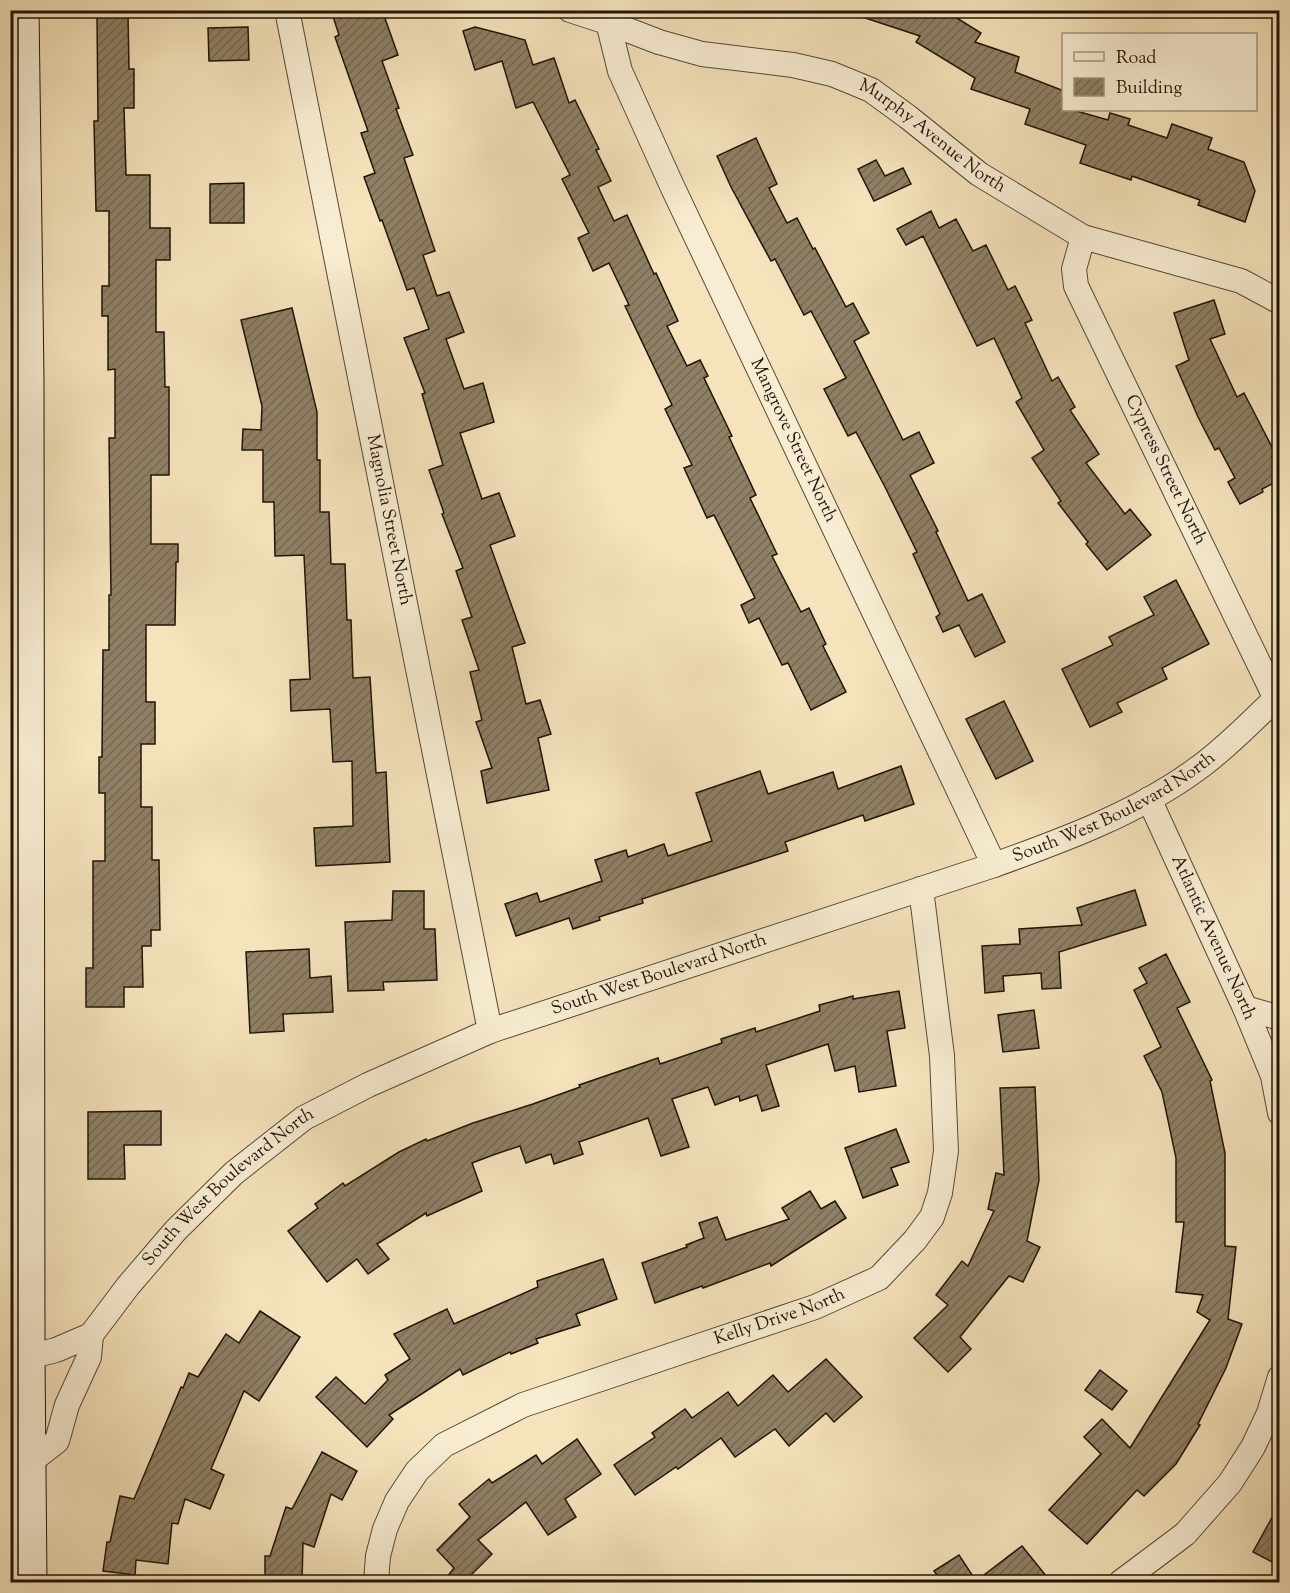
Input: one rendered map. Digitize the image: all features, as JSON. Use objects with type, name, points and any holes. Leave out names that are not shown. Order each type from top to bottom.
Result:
[{"type":"main road","points":[[22,10],[27,379],[19,660],[19,1357],[30,1462],[30,1582]]},
{"type":"street","name":"Magnolia Street North","points":[[287,10],[490,1031]]},
{"type":"street","name":"Murphy Avenue North","points":[[570,10],[606,16],[659,42],[702,54],[793,65],[832,74],[871,90],[979,174],[1083,237],[1241,281],[1280,302]]},
{"type":"street","name":"Mangrove Street North","points":[[606,16],[620,71],[672,186],[994,865]]},
{"type":"street","name":"Cypress Street North","points":[[1083,237],[1074,269],[1076,286],[1278,697]]},
{"type":"street","name":"South West Boulevard North","points":[[19,1357],[56,1350],[91,1335],[128,1286],[176,1230],[234,1173],[304,1118],[368,1084],[490,1031],[1062,841],[1149,799],[1205,763],[1237,737],[1278,697]]},
{"type":"street","name":"Atlantic Avenue North","points":[[1149,799],[1245,1008],[1273,1076],[1280,1113]]},
{"type":"street","name":"Kelly Drive North","points":[[376,1582],[378,1556],[385,1529],[397,1501],[417,1471],[444,1445],[523,1405],[815,1307],[879,1278],[915,1240],[932,1216],[940,1193],[946,1151],[942,1056],[921,889]]},
{"type":"street","points":[[1245,1008],[1280,1018]]},
{"type":"street","name":"South West Boulevard North","points":[[30,1462],[57,1441],[67,1406],[90,1357],[91,1335]]},
{"type":"street","points":[[1121,1582],[1185,1534],[1230,1483],[1274,1416],[1280,1377]]},
{"type":"building","points":[[331,10],[382,10],[398,55],[382,61],[413,155],[404,158],[435,251],[423,255],[437,296],[449,292],[464,332],[446,339],[464,389],[483,383],[494,422],[460,433],[482,499],[499,493],[515,536],[490,545],[525,643],[512,647],[526,704],[540,700],[551,734],[538,738],[549,790],[487,803],[481,771],[492,768],[476,722],[482,720],[470,672],[479,670],[462,620],[472,617],[456,571],[463,568],[442,514],[444,513],[429,470],[443,465],[422,394],[425,393],[404,338],[429,329],[414,288],[407,290],[364,177],[375,173],[361,133],[368,131],[335,37],[339,35]]},
{"type":"building","points":[[854,10],[944,10],[981,33],[975,42],[1019,57],[1015,72],[1062,90],[1062,111],[1076,111],[1108,120],[1110,113],[1130,119],[1128,125],[1167,138],[1172,124],[1212,138],[1208,149],[1244,162],[1255,191],[1245,222],[1198,205],[1200,200],[1132,176],[1131,180],[1080,163],[1086,145],[1025,124],[1030,109],[971,89],[975,78],[916,42],[920,36],[853,14]]},
{"type":"building","points":[[128,15],[129,69],[134,69],[134,108],[124,108],[126,175],[150,175],[150,228],[170,228],[170,260],[156,260],[156,332],[164,332],[165,387],[169,387],[169,475],[151,475],[151,544],[178,544],[178,562],[176,562],[175,625],[146,625],[146,702],[155,702],[155,744],[141,744],[141,807],[152,807],[152,860],[159,860],[160,930],[151,930],[151,946],[142,946],[143,987],[124,987],[124,1007],[86,1007],[86,968],[93,968],[93,861],[105,861],[105,793],[99,793],[99,757],[102,757],[103,650],[109,650],[109,595],[111,595],[109,438],[115,438],[115,369],[108,370],[108,316],[102,316],[102,286],[109,286],[109,211],[96,211],[94,121],[98,121],[97,16]]},
{"type":"building","points":[[248,27],[249,60],[209,61],[208,28]]},
{"type":"building","points":[[475,27],[525,40],[533,65],[554,58],[569,103],[575,100],[599,149],[596,150],[611,181],[598,187],[614,221],[627,215],[654,274],[656,273],[678,321],[667,326],[687,366],[700,360],[708,376],[704,378],[732,436],[729,437],[756,495],[750,498],[777,554],[772,556],[801,612],[809,608],[826,644],[823,646],[846,692],[811,710],[788,663],[782,665],[759,618],[749,623],[741,605],[755,598],[714,515],[707,518],[684,468],[692,465],[665,409],[672,405],[625,306],[629,305],[609,263],[593,271],[578,238],[589,233],[562,179],[570,175],[533,102],[516,108],[502,61],[475,70],[463,31]]},
{"type":"building","points":[[756,138],[777,184],[769,188],[787,223],[797,218],[846,307],[853,303],[869,333],[854,341],[903,440],[919,432],[934,463],[910,475],[938,531],[936,532],[968,601],[982,594],[1005,642],[975,657],[959,625],[943,632],[936,617],[940,614],[913,554],[917,552],[856,432],[848,436],[824,389],[846,378],[811,311],[804,315],[775,259],[771,261],[717,156]]},
{"type":"building","points":[[876,160],[885,176],[903,168],[911,184],[874,201],[858,169]]},
{"type":"building","points":[[244,183],[244,223],[210,223],[210,184]]},
{"type":"building","points":[[931,211],[939,228],[956,219],[973,251],[986,245],[1008,290],[1015,286],[1032,320],[1025,323],[1052,381],[1058,377],[1075,407],[1070,410],[1099,454],[1086,463],[1125,514],[1130,509],[1151,535],[1107,570],[1058,503],[1061,501],[1032,458],[1044,450],[1016,402],[1022,398],[994,338],[977,346],[923,236],[906,245],[897,229]]},
{"type":"building","points":[[1214,300],[1225,334],[1210,339],[1237,397],[1244,393],[1273,449],[1280,445],[1280,480],[1240,504],[1228,482],[1235,478],[1219,448],[1215,450],[1176,366],[1189,360],[1174,313]]},
{"type":"building","points":[[292,308],[317,412],[320,512],[329,512],[331,564],[345,564],[347,620],[351,620],[353,678],[370,677],[376,773],[386,772],[390,862],[316,866],[314,828],[353,826],[352,761],[333,762],[330,709],[291,711],[290,680],[310,679],[304,555],[275,556],[274,502],[263,502],[263,450],[242,450],[243,429],[261,430],[262,406],[241,320]]},
{"type":"building","points":[[1176,580],[1209,644],[1162,668],[1167,679],[1117,703],[1122,712],[1090,727],[1062,669],[1113,645],[1109,637],[1154,615],[1144,597]]},
{"type":"building","points":[[1004,701],[1033,761],[996,779],[966,719]]},
{"type":"building","points":[[901,766],[914,804],[865,821],[863,815],[785,842],[788,851],[642,899],[643,903],[599,917],[600,920],[573,929],[569,918],[516,936],[505,904],[537,893],[540,902],[602,881],[595,860],[626,850],[628,857],[664,844],[668,856],[712,841],[696,793],[760,771],[768,794],[833,772],[838,789]]},
{"type":"building","points":[[1135,890],[1146,925],[1059,952],[1061,988],[1042,989],[1041,973],[1003,976],[1004,991],[985,993],[982,946],[1020,944],[1019,929],[1082,925],[1077,908]]},
{"type":"building","points":[[393,891],[424,891],[424,929],[435,929],[437,980],[383,982],[384,990],[348,991],[345,922],[392,920]]},
{"type":"building","points":[[309,949],[310,978],[331,976],[333,1012],[283,1014],[284,1031],[250,1033],[246,952]]},
{"type":"building","points":[[1166,954],[1190,1002],[1177,1008],[1212,1080],[1210,1081],[1225,1153],[1225,1246],[1236,1247],[1228,1319],[1242,1324],[1226,1368],[1198,1424],[1200,1425],[1176,1464],[1144,1496],[1137,1490],[1087,1544],[1049,1510],[1101,1454],[1084,1437],[1102,1419],[1130,1448],[1210,1320],[1197,1312],[1203,1295],[1176,1292],[1184,1222],[1176,1222],[1176,1158],[1162,1092],[1144,1056],[1161,1047],[1134,990],[1147,983],[1139,968]]},
{"type":"building","points":[[899,991],[905,1028],[887,1031],[896,1086],[859,1092],[855,1066],[835,1071],[828,1044],[766,1065],[779,1106],[762,1111],[757,1095],[740,1101],[739,1096],[715,1105],[708,1087],[672,1099],[689,1147],[661,1156],[648,1118],[579,1142],[583,1154],[554,1164],[551,1154],[526,1163],[520,1146],[493,1155],[472,1163],[482,1191],[427,1216],[426,1213],[377,1244],[389,1259],[368,1274],[357,1259],[327,1282],[288,1231],[318,1208],[315,1204],[343,1183],[345,1186],[399,1152],[426,1139],[427,1141],[473,1123],[533,1104],[580,1087],[579,1085],[658,1058],[660,1064],[722,1043],[721,1039],[755,1028],[756,1032],[820,1011],[819,1005],[853,996],[853,999]]},
{"type":"building","points":[[1034,1010],[1039,1048],[1003,1052],[998,1015]]},
{"type":"building","points":[[1035,1087],[1039,1180],[1027,1241],[1040,1247],[1023,1282],[1009,1276],[960,1337],[971,1349],[948,1372],[914,1338],[948,1305],[936,1295],[962,1261],[968,1266],[994,1211],[988,1209],[996,1173],[1004,1175],[1000,1088]]},
{"type":"building","points":[[161,1111],[161,1145],[124,1145],[125,1179],[88,1179],[88,1112]]},
{"type":"building","points":[[896,1129],[909,1162],[891,1168],[898,1185],[863,1198],[845,1148]]},
{"type":"building","points":[[810,1191],[821,1209],[835,1201],[846,1218],[771,1266],[770,1263],[655,1303],[642,1263],[687,1247],[686,1245],[704,1238],[699,1223],[717,1217],[726,1240],[789,1219],[782,1208]]},
{"type":"building","points":[[603,1259],[617,1299],[576,1314],[580,1325],[536,1339],[538,1343],[511,1354],[510,1352],[463,1375],[460,1369],[389,1415],[393,1419],[367,1447],[316,1397],[336,1377],[365,1404],[388,1380],[385,1375],[410,1359],[394,1334],[447,1309],[454,1324],[538,1287],[537,1281]]},
{"type":"building","points":[[260,1311],[300,1337],[259,1401],[244,1391],[211,1469],[224,1475],[210,1509],[185,1499],[178,1524],[172,1523],[168,1564],[136,1560],[135,1575],[103,1571],[107,1542],[110,1542],[120,1496],[134,1499],[189,1373],[198,1377],[226,1334],[239,1343]]},
{"type":"building","points":[[826,1359],[862,1397],[834,1422],[826,1413],[789,1446],[775,1429],[735,1457],[721,1438],[678,1469],[676,1467],[635,1495],[614,1465],[655,1437],[652,1433],[685,1409],[692,1418],[728,1392],[738,1406],[773,1375],[788,1392]]},
{"type":"building","points":[[1100,1370],[1127,1391],[1112,1410],[1085,1390]]},
{"type":"building","points":[[577,1439],[601,1474],[565,1499],[576,1517],[548,1535],[526,1502],[478,1540],[492,1554],[464,1582],[443,1582],[454,1568],[437,1550],[470,1517],[459,1504],[489,1479],[492,1483],[536,1455],[542,1464]]},
{"type":"building","points":[[322,1452],[357,1471],[342,1500],[331,1494],[314,1547],[303,1543],[302,1582],[265,1582],[265,1556],[270,1556],[286,1507],[292,1509]]},
{"type":"building","points":[[1280,1503],[1280,1566],[1253,1552]]},
{"type":"building","points":[[1022,1546],[1051,1582],[942,1582],[934,1571],[959,1555],[976,1581]]}]
